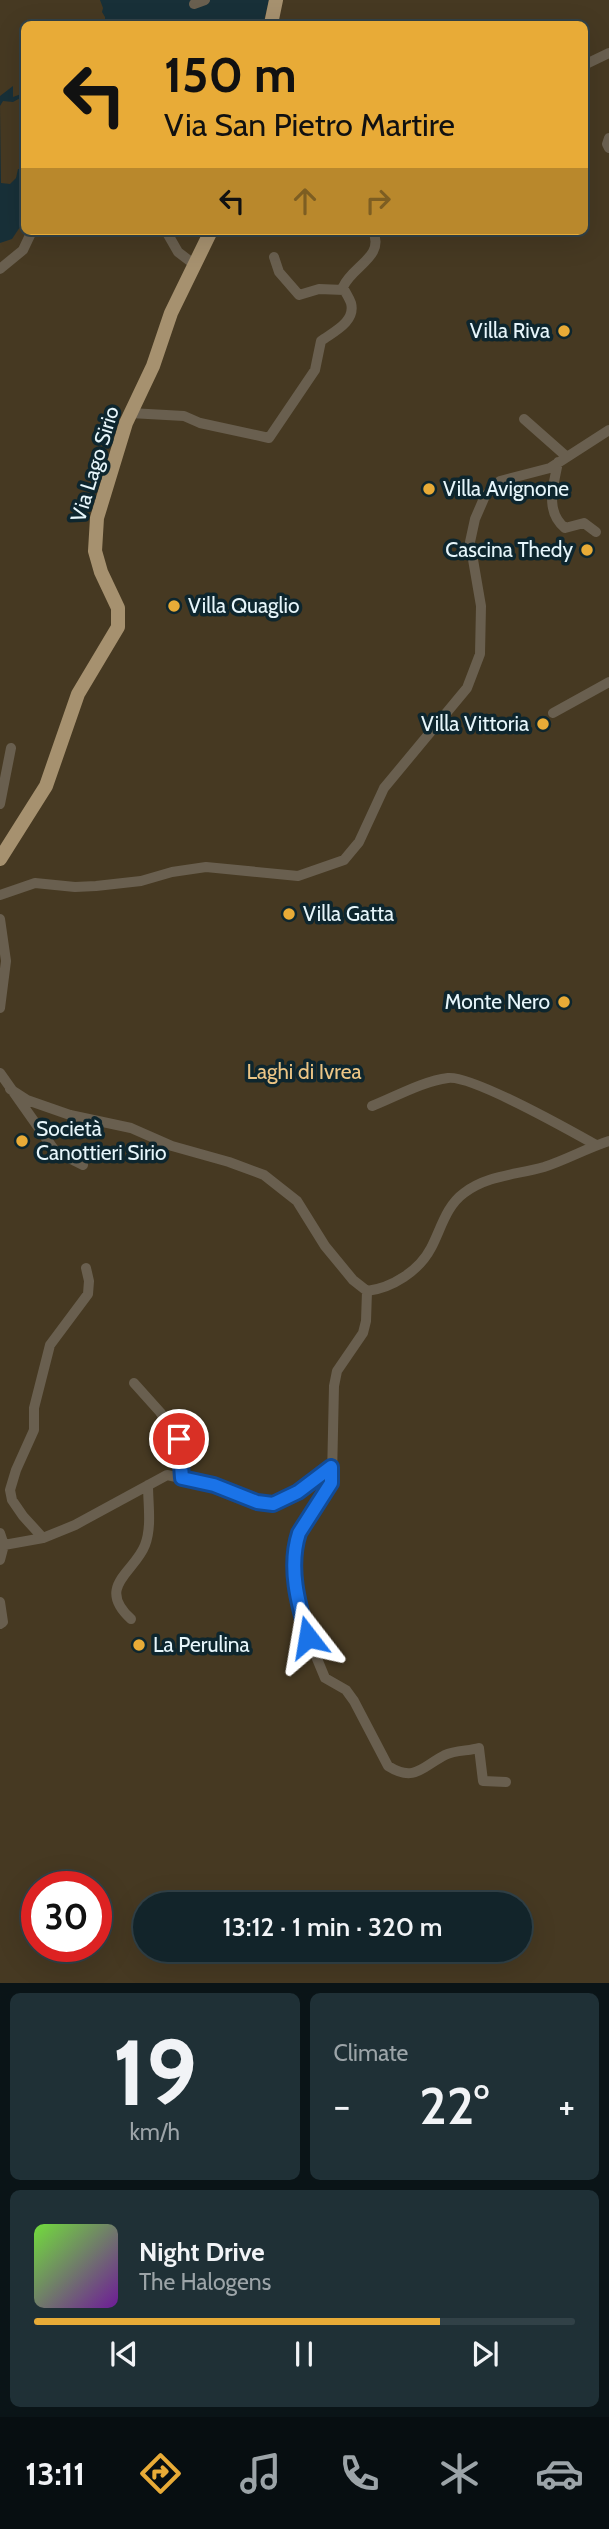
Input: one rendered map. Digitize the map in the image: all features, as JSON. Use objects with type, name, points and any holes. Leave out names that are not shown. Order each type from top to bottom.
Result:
[{"type":"main road","points":[[272,21],[276,0]]},
{"type":"main road","name":"Via Lago Sirio","points":[[0,859],[46,786],[78,694],[118,627],[118,608],[101,572],[94,541],[99,507],[127,418],[153,366],[171,313],[209,235]]},
{"type":"street","points":[[588,63],[609,53]]},
{"type":"street","points":[[609,138],[609,148]]},
{"type":"street","points":[[0,269],[23,250],[30,235]]},
{"type":"street","points":[[168,235],[178,252],[195,265]]},
{"type":"street","points":[[274,257],[279,272],[299,295],[341,286],[374,251],[377,243],[374,235]]},
{"type":"street","points":[[127,418],[184,416],[200,423],[269,438],[287,407],[317,367],[320,336],[343,326],[351,313],[351,305],[341,286]]},
{"type":"street","points":[[524,419],[563,459]]},
{"type":"street","points":[[0,895],[35,883],[96,886],[141,881],[172,872],[206,867],[298,876],[344,860],[359,842],[384,789],[467,688],[480,654],[481,606],[470,542],[479,505],[500,481],[550,468],[609,430]]},
{"type":"street","points":[[563,459],[552,496],[556,517],[565,528],[584,523],[596,532]]},
{"type":"street","points":[[553,713],[609,682]]},
{"type":"street","points":[[0,804],[11,747]]},
{"type":"street","points":[[0,919],[6,961],[0,1008]]},
{"type":"street","points":[[0,1073],[55,1151],[83,1165]]},
{"type":"street","points":[[372,1106],[450,1077],[510,1100],[596,1145]]},
{"type":"street","points":[[10,1089],[27,1100],[70,1115],[131,1128],[172,1146],[264,1175],[296,1201],[325,1246],[353,1280],[367,1292]]},
{"type":"street","points":[[367,1292],[388,1287],[414,1268],[430,1251],[457,1199],[479,1183],[545,1166],[609,1141]]},
{"type":"street","points":[[43,1538],[23,1516],[12,1500],[10,1490],[34,1430],[34,1408],[50,1345],[88,1294],[86,1268]]},
{"type":"street","points":[[367,1292],[363,1333],[337,1371],[331,1483],[299,1533],[293,1572],[308,1637],[326,1678],[346,1690],[388,1766],[397,1772],[422,1771],[448,1753],[479,1748],[483,1781],[506,1782]]},
{"type":"street","points":[[134,1383],[160,1412],[179,1439],[182,1478]]},
{"type":"street","points":[[4,1545],[43,1538],[92,1516],[167,1475],[214,1485],[257,1502],[273,1504],[298,1492],[331,1467]]},
{"type":"street","points":[[131,1619],[120,1609],[117,1588],[125,1571],[144,1549],[148,1533],[148,1485]]},
{"type":"street","points":[[0,1534],[4,1545],[0,1560]]},
{"type":"street","points":[[0,1602],[3,1622],[0,1624]]},
{"type":"green space","points":[[0,0],[100,0],[105,17],[103,21],[21,21],[21,94],[13,97],[13,86],[0,96]]},
{"type":"green space","name":"Laghi di Ivrea","points":[[269,0],[609,0],[609,1983],[0,1983],[0,243],[12,239],[21,226],[21,235],[588,235],[588,21],[264,21]]},
{"type":"green space","points":[[21,98],[21,169],[18,169],[16,178],[10,184],[1,183],[0,106],[3,101],[13,102]]},
{"type":"place","name":"Villa Riva","points":[[564,331]]},
{"type":"place","name":"Villa Avignone","points":[[429,489]]},
{"type":"place","name":"Cascina Thedy","points":[[587,550]]},
{"type":"place","name":"Villa Quaglio","points":[[174,606]]},
{"type":"place","name":"Villa Vittoria","points":[[543,724]]},
{"type":"place","name":"Villa Gatta","points":[[289,914]]},
{"type":"place","name":"Monte Nero","points":[[564,1002]]},
{"type":"place","name":"Società Canottieri Sirio","points":[[22,1141]]},
{"type":"place","name":"La Perulina","points":[[139,1645]]},
{"type":"route","points":[[179,1439],[182,1478],[214,1485],[257,1502],[273,1504],[298,1492],[331,1467],[331,1483],[296,1541],[293,1572],[308,1637]]}]
